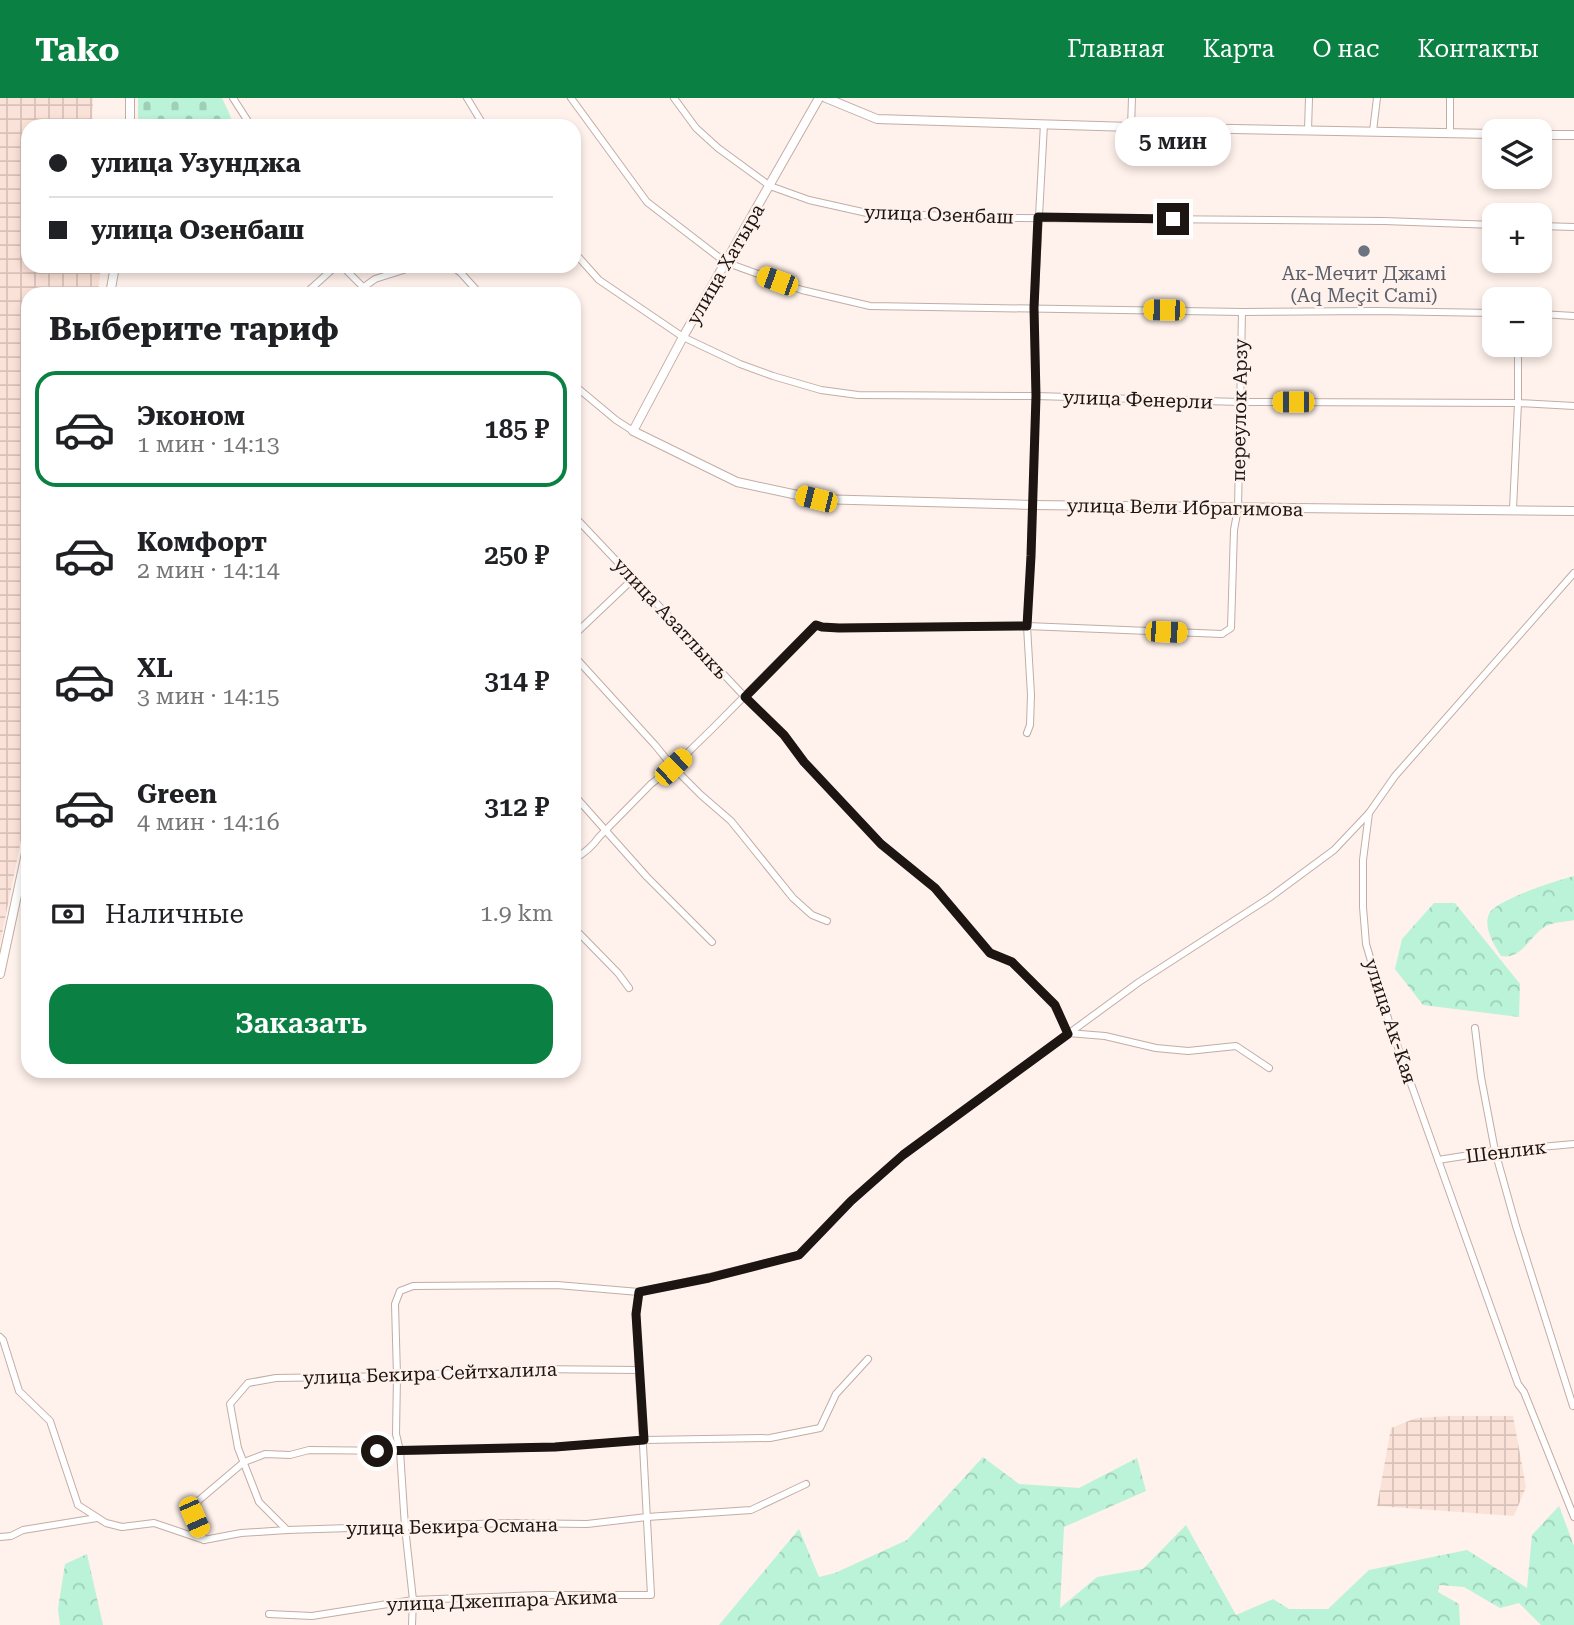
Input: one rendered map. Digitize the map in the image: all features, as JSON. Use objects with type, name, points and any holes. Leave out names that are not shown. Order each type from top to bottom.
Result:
[{"type":"street","points":[[130,98],[130,119]]},
{"type":"street","points":[[233,98],[246,119]]},
{"type":"street","points":[[467,98],[480,119]]},
{"type":"street","points":[[571,98],[647,202],[725,262],[802,290],[870,306],[1482,313]]},
{"type":"street","name":"улица Озенбаш","points":[[674,98],[696,128],[718,148],[770,186],[809,200],[867,213],[1482,225]]},
{"type":"street","name":"улица Хатыра","points":[[634,431],[683,337],[819,98]]},
{"type":"street","points":[[826,98],[877,119],[1482,134]]},
{"type":"street","points":[[1131,127],[1132,98]]},
{"type":"street","points":[[1308,130],[1309,98]]},
{"type":"street","points":[[1373,131],[1377,98]]},
{"type":"street","points":[[1450,98],[1450,134]]},
{"type":"street","points":[[1027,733],[1030,725],[1031,695],[1027,626],[1036,396],[1034,308],[1044,124]]},
{"type":"street","points":[[1552,135],[1574,135]]},
{"type":"street","points":[[1552,227],[1574,228]]},
{"type":"street","name":"улица Фенерли","points":[[581,261],[599,280],[683,337],[740,364],[821,390],[858,395],[1036,396],[1239,402],[1518,403],[1574,406]]},
{"type":"street","points":[[314,287],[330,273]]},
{"type":"street","points":[[347,273],[364,287],[375,279],[394,273]]},
{"type":"street","points":[[461,273],[474,287]]},
{"type":"street","name":"переулок Арзу","points":[[1027,626],[1222,634],[1231,628],[1234,530],[1238,508],[1241,312]]},
{"type":"street","points":[[1552,315],[1574,316]]},
{"type":"street","points":[[1513,509],[1518,357]]},
{"type":"street","name":"улица Вели Ибрагимова","points":[[581,391],[616,420],[634,431],[737,482],[816,499],[1032,505],[1574,511]]},
{"type":"street","name":"улица Азатлыкъ","points":[[581,523],[784,735],[804,762],[881,844],[935,888],[990,953],[1012,962],[1055,1005],[1068,1034]]},
{"type":"street","name":"улица Ак-Кая","points":[[1574,573],[1395,776],[1369,813],[1363,860],[1366,944],[1390,1026],[1518,1384],[1524,1392],[1574,1517]]},
{"type":"street","points":[[581,628],[634,579]]},
{"type":"street","points":[[581,855],[816,625],[839,628],[1027,626]]},
{"type":"street","points":[[581,664],[673,767],[731,821],[793,898],[812,915],[827,920]]},
{"type":"street","points":[[581,802],[647,877],[712,942]]},
{"type":"street","points":[[412,1625],[413,1600],[400,1451],[396,1434],[395,1304],[400,1291],[413,1286],[557,1285],[639,1292],[709,1278],[799,1255],[851,1201],[903,1155],[1139,982],[1269,898],[1334,850],[1369,813]]},
{"type":"street","points":[[0,975],[21,893]]},
{"type":"street","points":[[581,935],[629,988]]},
{"type":"street","points":[[1475,1028],[1495,1151],[1573,1406]]},
{"type":"street","points":[[1068,1034],[1105,1036],[1156,1048],[1188,1051],[1236,1046],[1269,1068]]},
{"type":"street","name":"Шенлик","points":[[1438,1160],[1495,1151],[1574,1144]]},
{"type":"street","points":[[639,1292],[636,1314],[648,1517]]},
{"type":"street","points":[[0,1337],[19,1391],[50,1421],[78,1505],[97,1518]]},
{"type":"street","points":[[204,1540],[194,1517],[198,1501],[244,1462],[265,1454],[290,1455],[309,1450],[400,1451],[555,1447],[644,1440],[769,1438],[820,1427],[836,1394],[868,1359]]},
{"type":"street","name":"улица Бекира Сейтхалила","points":[[244,1462],[238,1448],[230,1404],[248,1383],[276,1378],[397,1377],[527,1369],[639,1370]]},
{"type":"street","points":[[244,1462],[259,1502],[287,1530]]},
{"type":"street","name":"улица Бекира Османа","points":[[97,1518],[122,1527],[154,1523],[204,1540],[241,1533],[287,1530],[509,1523],[587,1524],[751,1510],[806,1484]]},
{"type":"street","name":"улица Джеппара Акима","points":[[269,1614],[312,1616],[413,1600],[540,1595],[651,1595],[648,1517]]},
{"type":"street","points":[[0,1536],[97,1518]]},
{"type":"shaded area","points":[[0,98],[93,98],[92,119],[21,119],[21,273],[100,273],[99,287],[21,287],[21,840],[0,944]]},
{"type":"shaded area","points":[[1513,1416],[1526,1487],[1514,1516],[1377,1506],[1391,1428],[1416,1418]]},
{"type":"green space","points":[[138,98],[222,98],[231,119],[138,119]]},
{"type":"green space","points":[[1574,876],[1574,920],[1546,926],[1520,951],[1501,956],[1490,936],[1487,924],[1489,914],[1503,903],[1528,891]]},
{"type":"green space","points":[[1434,903],[1455,903],[1520,984],[1519,1017],[1423,1005],[1395,969],[1402,939]]},
{"type":"green space","points":[[983,1457],[1019,1484],[1079,1488],[1137,1458],[1146,1491],[1064,1527],[1060,1608],[1097,1577],[1143,1569],[1186,1525],[1236,1615],[1273,1599],[1289,1609],[1328,1609],[1369,1570],[1467,1550],[1527,1588],[1532,1535],[1559,1506],[1574,1546],[1574,1625],[1541,1625],[1519,1603],[1500,1608],[1464,1587],[1439,1585],[1438,1592],[1459,1604],[1460,1625],[719,1625],[799,1529],[819,1577],[835,1573],[907,1540]]},
{"type":"green space","points":[[87,1554],[103,1625],[60,1625],[58,1609],[65,1564]]},
{"type":"place","name":"Ак-Мечит Джамі (Aq Meçit Cami)","points":[[1364,251]]},
{"type":"route","points":[[377,1451],[555,1447],[644,1440],[636,1314],[639,1292],[709,1278],[799,1255],[851,1201],[903,1155],[1068,1034],[1055,1005],[1012,962],[990,953],[935,888],[881,844],[804,762],[784,735],[745,697],[816,625],[839,628],[1027,626],[1036,396],[1034,308],[1038,217],[1173,219]]}]
